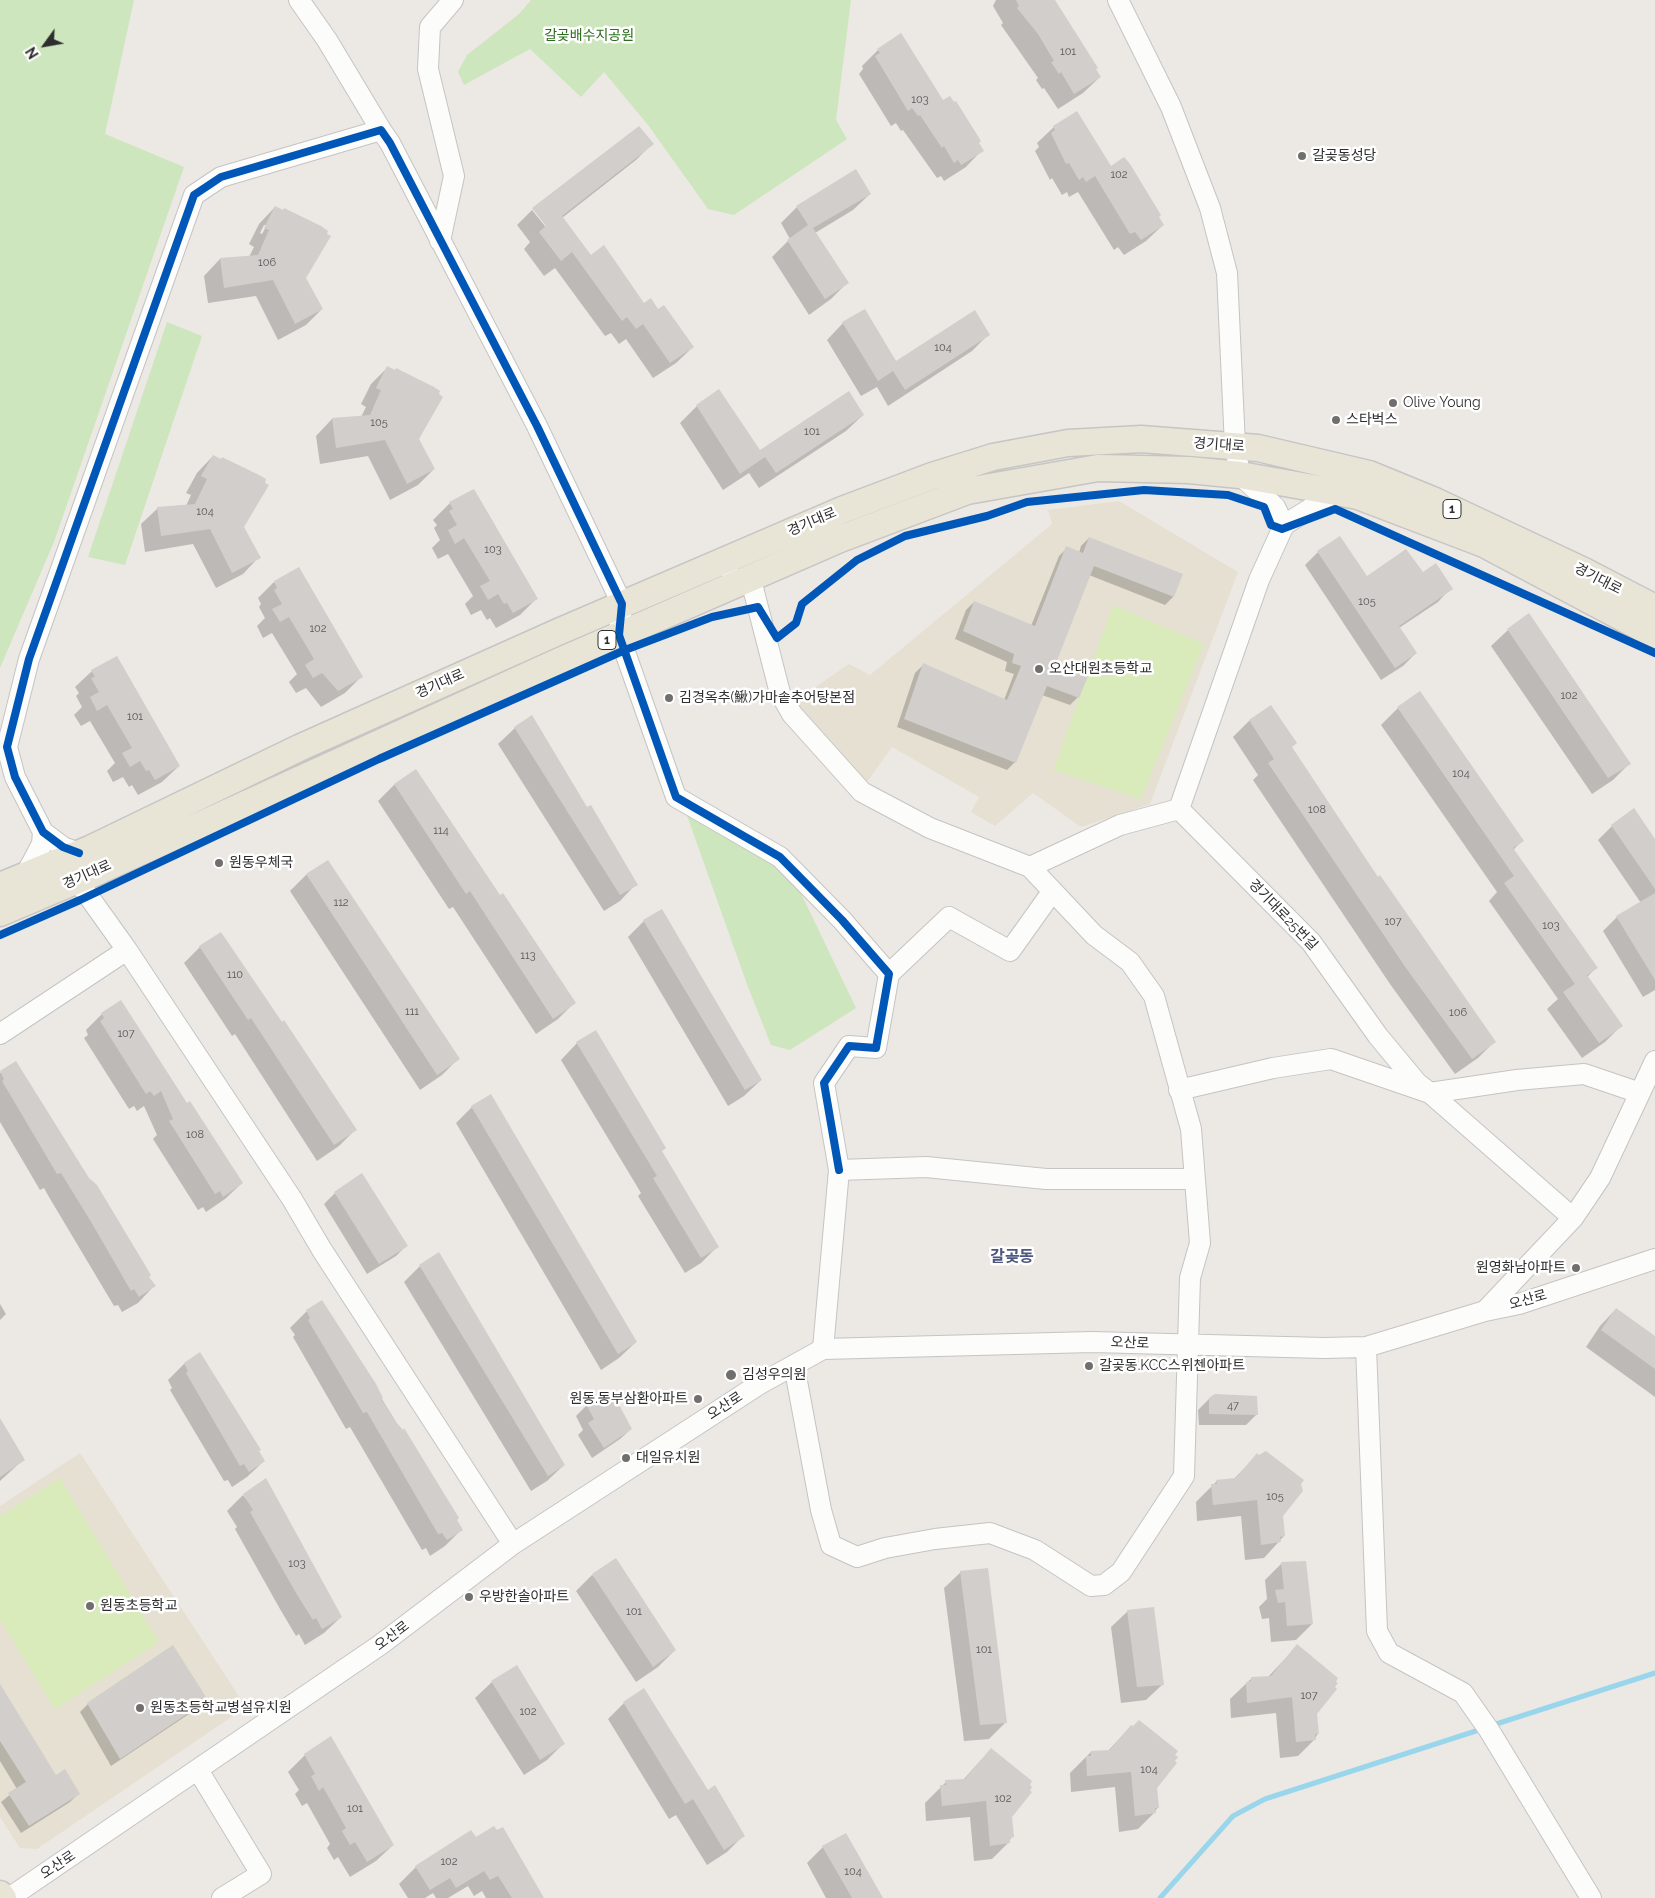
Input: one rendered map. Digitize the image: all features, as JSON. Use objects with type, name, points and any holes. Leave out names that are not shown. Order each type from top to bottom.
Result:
[{"type":"main road","name":"경기대로","points":[[0,886],[79,853],[299,748],[705,567],[842,510],[932,476],[993,457],[1068,443],[1141,439],[1258,448],[1369,474],[1435,501],[1584,571],[1655,608]]},
{"type":"main road","name":"경기대로","points":[[0,913],[78,880],[619,635],[840,539],[967,491],[1098,468],[1189,470],[1240,475],[1358,496],[1484,544],[1655,635]]},
{"type":"main road","points":[[0,1894],[2,1898]]},
{"type":"street","points":[[299,0],[327,40],[390,144],[537,426],[622,604],[619,635],[676,797],[780,856],[842,920],[889,974]]},
{"type":"street","points":[[440,241],[454,176],[428,69],[430,27],[453,0]]},
{"type":"street","points":[[1118,0],[1171,107],[1210,208],[1227,272],[1235,446],[1240,475],[1275,507],[1284,525]]},
{"type":"street","points":[[79,853],[63,847],[43,832],[14,778],[7,747],[29,659],[194,195],[221,177],[381,130]]},
{"type":"street","points":[[1030,867],[1120,825],[1179,809],[1259,580],[1284,525],[1336,492]]},
{"type":"street","points":[[705,567],[712,572],[742,581],[753,588],[780,693],[792,714],[862,792],[930,828],[1030,867],[1094,935],[1130,962],[1154,996],[1191,1130],[1193,1179],[1200,1243],[1190,1278],[1184,1476],[1121,1572],[1104,1585],[1091,1586],[1036,1550],[990,1533],[926,1540],[885,1548],[857,1557],[831,1545],[821,1510],[794,1365]]},
{"type":"street","name":"경기대로25번길","points":[[1179,809],[1311,942],[1378,1036],[1417,1084],[1430,1093],[1573,1218]]},
{"type":"street","points":[[25,876],[42,844],[43,832]]},
{"type":"street","points":[[78,880],[127,950],[292,1199],[322,1250],[513,1544]]},
{"type":"street","points":[[823,1349],[839,1170],[824,1084],[849,1046],[876,1048],[889,974],[949,917],[1010,952],[1052,892]]},
{"type":"street","points":[[0,1034],[127,950]]},
{"type":"street","points":[[1179,1090],[1273,1068],[1331,1059],[1430,1093],[1517,1080],[1584,1074],[1640,1093]]},
{"type":"street","points":[[1485,1311],[1573,1218],[1600,1178],[1655,1061]]},
{"type":"street","points":[[839,1170],[926,1167],[1046,1178],[1193,1179]]},
{"type":"street","name":"오산로","points":[[9,1898],[380,1645],[513,1544],[758,1385],[823,1349],[1092,1342],[1366,1347],[1485,1311],[1519,1304],[1655,1258]]},
{"type":"street","points":[[1366,1347],[1377,1631],[1389,1653],[1462,1693],[1489,1730],[1591,1898]]},
{"type":"street","points":[[198,1770],[261,1874],[222,1898]]},
{"type":"shaded area","name":"오산대원초등학교","points":[[1119,501],[1238,572],[1150,804],[1081,827],[1033,793],[995,826],[971,812],[979,797],[892,747],[867,782],[795,701],[849,664],[870,675],[1052,524],[1048,510]]},
{"type":"shaded area","name":"원동초등학교","points":[[80,1453],[246,1707],[37,1849],[20,1848],[0,1817],[0,1506]]},
{"type":"green space","points":[[0,0],[134,0],[105,134],[184,167],[54,542],[0,668]]},
{"type":"green space","name":"갈곶배수지공원","points":[[531,0],[851,0],[836,120],[847,139],[734,215],[708,209],[648,125],[604,72],[581,97],[530,49],[464,85],[458,72],[467,55],[519,14]]},
{"type":"green space","points":[[167,322],[202,336],[125,565],[88,557]]},
{"type":"green space","points":[[1113,605],[1204,644],[1141,799],[1053,770]]},
{"type":"green space","points":[[685,810],[771,856],[797,885],[856,1008],[790,1050],[771,1045],[748,987]]},
{"type":"green space","points":[[60,1478],[159,1642],[55,1709],[0,1620],[0,1516]]},
{"type":"building","points":[[1016,0],[1055,0],[1098,68],[1096,69],[1101,77],[1074,94],[1061,72],[1059,74],[1051,62],[1054,61],[1038,34],[1017,8],[1019,6]]},
{"type":"building","points":[[901,33],[943,100],[950,96],[954,102],[956,101],[981,141],[979,143],[984,151],[961,165],[958,160],[954,163],[944,146],[942,148],[920,115],[918,116],[912,108],[908,111],[875,56],[880,53],[877,49]]},
{"type":"building","points":[[1077,111],[1111,166],[1124,157],[1161,215],[1159,217],[1164,225],[1141,240],[1135,232],[1130,234],[1095,176],[1086,182],[1083,177],[1079,180],[1069,163],[1066,164],[1051,133],[1055,130],[1053,126]]},
{"type":"building","points":[[639,126],[654,144],[562,216],[591,255],[604,245],[644,303],[651,298],[658,309],[664,305],[694,347],[670,363],[643,324],[636,329],[627,317],[622,321],[572,252],[561,261],[539,232],[546,226],[532,208]]},
{"type":"building","points":[[856,169],[871,194],[813,228],[849,283],[825,299],[787,240],[808,225],[796,206]]},
{"type":"building","points":[[275,206],[283,210],[284,208],[321,226],[331,236],[306,278],[323,309],[295,324],[273,280],[224,288],[220,258],[258,255],[269,230],[264,228]]},
{"type":"building","points":[[865,309],[896,361],[975,310],[990,335],[905,390],[893,371],[878,381],[842,322]]},
{"type":"building","points":[[387,366],[395,370],[396,368],[434,387],[440,391],[439,394],[443,397],[419,439],[435,469],[407,484],[385,440],[336,448],[332,418],[370,415],[381,390],[376,388]]},
{"type":"building","points":[[719,389],[764,456],[760,450],[849,391],[864,415],[776,473],[765,457],[740,474],[696,405]]},
{"type":"building","points":[[213,455],[221,459],[222,457],[259,475],[266,479],[265,483],[269,485],[244,527],[261,558],[232,573],[210,529],[161,536],[157,507],[195,504],[207,479],[201,476]]},
{"type":"building","points":[[474,489],[538,599],[513,613],[498,594],[488,600],[480,586],[490,581],[464,538],[455,544],[448,530],[457,525],[449,511],[453,509],[449,502]]},
{"type":"building","points":[[1340,536],[1367,576],[1406,549],[1423,572],[1436,563],[1453,589],[1399,626],[1417,653],[1395,668],[1317,551]]},
{"type":"building","points":[[1089,537],[1183,574],[1174,597],[1094,566],[1056,663],[1088,676],[1079,698],[1047,686],[1016,763],[904,719],[923,663],[1007,700],[1021,666],[1012,663],[1014,654],[963,631],[974,601],[1035,626],[1066,546],[1083,553]]},
{"type":"building","points":[[299,567],[363,677],[338,691],[322,673],[313,678],[305,665],[314,659],[289,617],[280,622],[272,609],[282,604],[274,590],[277,588],[274,581]]},
{"type":"building","points":[[1529,613],[1631,764],[1608,778],[1507,629]]},
{"type":"building","points":[[117,656],[180,766],[155,780],[140,761],[130,767],[122,753],[132,748],[107,705],[97,711],[90,697],[99,692],[91,678],[95,677],[91,670]]},
{"type":"building","points":[[1420,691],[1524,841],[1513,848],[1598,968],[1587,975],[1623,1026],[1599,1043],[1563,992],[1575,984],[1504,883],[1514,876],[1397,707]]},
{"type":"building","points":[[1271,705],[1297,743],[1292,747],[1378,877],[1380,875],[1496,1042],[1472,1059],[1406,968],[1268,763],[1274,759],[1249,720]]},
{"type":"building","points":[[532,715],[587,807],[591,805],[638,885],[620,895],[514,727]]},
{"type":"building","points":[[416,769],[500,895],[503,893],[576,1003],[553,1019],[470,891],[466,894],[394,784]]},
{"type":"building","points":[[1634,808],[1655,839],[1655,889],[1611,825]]},
{"type":"building","points":[[328,860],[460,1059],[437,1075],[306,874]]},
{"type":"building","points":[[1655,893],[1655,980],[1616,916]]},
{"type":"building","points":[[662,909],[762,1080],[745,1090],[643,920]]},
{"type":"building","points":[[221,932],[282,1022],[284,1020],[357,1130],[334,1145],[251,1018],[248,1020],[199,946]]},
{"type":"building","points":[[121,1000],[187,1103],[190,1101],[243,1183],[223,1197],[220,1191],[215,1194],[169,1121],[173,1119],[161,1091],[154,1096],[150,1091],[146,1094],[100,1021],[104,1018],[101,1013]]},
{"type":"building","points":[[596,1030],[666,1148],[662,1151],[719,1247],[701,1258],[653,1178],[657,1176],[576,1042]]},
{"type":"building","points":[[16,1061],[89,1178],[97,1185],[151,1275],[149,1277],[156,1286],[139,1297],[134,1289],[131,1291],[90,1220],[61,1173],[57,1174],[2,1081],[4,1079],[0,1071]]},
{"type":"building","points":[[491,1094],[637,1342],[618,1354],[471,1106]]},
{"type":"building","points":[[362,1173],[408,1246],[379,1264],[334,1192]]},
{"type":"building","points":[[439,1252],[565,1465],[548,1476],[419,1265]]},
{"type":"building","points":[[322,1300],[376,1384],[383,1398],[381,1399],[396,1422],[403,1430],[404,1428],[459,1518],[457,1520],[463,1530],[447,1540],[442,1533],[438,1534],[367,1412],[363,1413],[308,1320],[310,1318],[306,1310]]},
{"type":"building","points":[[1616,1308],[1655,1336],[1655,1369],[1601,1330]]},
{"type":"building","points":[[200,1352],[261,1450],[259,1451],[265,1461],[249,1472],[244,1464],[240,1466],[186,1373],[188,1371],[184,1363]]},
{"type":"building","points":[[602,1394],[608,1404],[616,1399],[632,1429],[604,1448],[588,1423],[594,1419],[586,1404]]},
{"type":"building","points":[[1215,1394],[1257,1396],[1258,1415],[1209,1414],[1209,1398]]},
{"type":"building","points":[[0,1418],[25,1460],[0,1477]]},
{"type":"building","points":[[1266,1451],[1304,1480],[1301,1484],[1303,1491],[1283,1516],[1285,1536],[1280,1537],[1281,1542],[1261,1545],[1257,1500],[1213,1505],[1211,1484],[1217,1484],[1216,1480],[1236,1478],[1257,1453],[1259,1455]]},
{"type":"building","points":[[266,1478],[342,1617],[322,1629],[316,1618],[313,1620],[296,1593],[250,1512],[253,1510],[243,1494]]},
{"type":"building","points":[[616,1558],[676,1650],[653,1667],[592,1574]]},
{"type":"building","points":[[1306,1561],[1313,1624],[1287,1626],[1285,1602],[1278,1603],[1275,1590],[1284,1589],[1281,1562]]},
{"type":"building","points":[[988,1568],[1007,1723],[980,1725],[960,1571]]},
{"type":"building","points":[[1154,1607],[1164,1685],[1137,1687],[1127,1610]]},
{"type":"building","points":[[1297,1644],[1338,1678],[1336,1682],[1338,1683],[1335,1687],[1337,1689],[1317,1714],[1319,1734],[1315,1734],[1316,1740],[1296,1742],[1292,1697],[1247,1703],[1246,1682],[1251,1681],[1251,1677],[1271,1676]]},
{"type":"building","points":[[173,1645],[208,1700],[120,1759],[87,1703]]},
{"type":"building","points":[[517,1665],[565,1744],[540,1760],[491,1681]]},
{"type":"building","points":[[0,1684],[56,1775],[65,1769],[80,1794],[29,1826],[8,1793],[26,1782],[0,1741]]},
{"type":"building","points":[[644,1688],[708,1790],[715,1785],[745,1836],[724,1850],[693,1799],[685,1804],[623,1702]]},
{"type":"building","points":[[1139,1720],[1178,1751],[1175,1755],[1178,1757],[1175,1761],[1177,1763],[1157,1788],[1159,1808],[1155,1808],[1156,1813],[1135,1816],[1131,1772],[1087,1776],[1086,1756],[1091,1756],[1091,1751],[1110,1750],[1131,1725],[1133,1726]]},
{"type":"building","points":[[331,1736],[394,1845],[367,1862],[355,1842],[350,1845],[342,1831],[346,1828],[323,1787],[319,1791],[311,1776],[315,1774],[304,1754]]},
{"type":"building","points":[[991,1748],[1032,1781],[1030,1791],[1032,1792],[1012,1817],[1014,1837],[1010,1838],[1010,1843],[990,1846],[986,1801],[942,1806],[940,1785],[946,1785],[945,1780],[965,1779]]},
{"type":"building","points":[[494,1826],[497,1830],[503,1827],[544,1898],[512,1898],[498,1876],[490,1880],[484,1871],[456,1888],[450,1878],[430,1890],[415,1866],[471,1830],[476,1837]]},
{"type":"building","points":[[846,1833],[883,1898],[852,1898],[822,1846]]},
{"type":"waterway","points":[[1490,1726],[1655,1673]]},
{"type":"waterway","points":[[1160,1898],[1233,1816],[1265,1799],[1482,1729]]},
{"type":"cycle path","points":[[79,853],[63,847],[43,832],[15,777],[7,747],[29,659],[194,195],[221,177],[381,130],[390,143],[537,426],[622,604],[619,635],[676,797],[780,857],[842,920],[889,974],[876,1048],[849,1046],[824,1083],[839,1170]]},
{"type":"cycle path","points":[[0,935],[80,900],[379,759],[625,650],[712,617],[758,607],[777,638],[796,623],[802,604],[857,560],[905,536],[987,516],[1027,502],[1144,490],[1228,495],[1264,507],[1271,525],[1282,529],[1335,509],[1655,653]]},
{"type":"place","name":"갈곶동성당","points":[[1302,156]]},
{"type":"place","name":"Olive Young","points":[[1393,403]]},
{"type":"place","name":"스타벅스","points":[[1336,420]]},
{"type":"place","name":"오산대원초등학교","points":[[1039,669]]},
{"type":"place","name":"김경옥추(鰍)가마솥추어탕본점","points":[[669,698]]},
{"type":"place","name":"원동우체국","points":[[219,863]]},
{"type":"place","name":"원영화남아파트","points":[[1576,1268]]},
{"type":"place","name":"갈곶동.KCC스위첸아파트","points":[[1089,1366]]},
{"type":"place","name":"김성우의원","points":[[731,1375]]},
{"type":"place","name":"원동.동부삼환아파트","points":[[698,1399]]},
{"type":"place","name":"대일유치원","points":[[626,1458]]},
{"type":"place","name":"우방한솔아파트","points":[[469,1597]]},
{"type":"place","name":"원동초등학교","points":[[90,1606]]},
{"type":"place","name":"원동초등학교병설유치원","points":[[140,1708]]},
{"type":"district","name":"갈곶동","points":[[1012,1257]]}]
